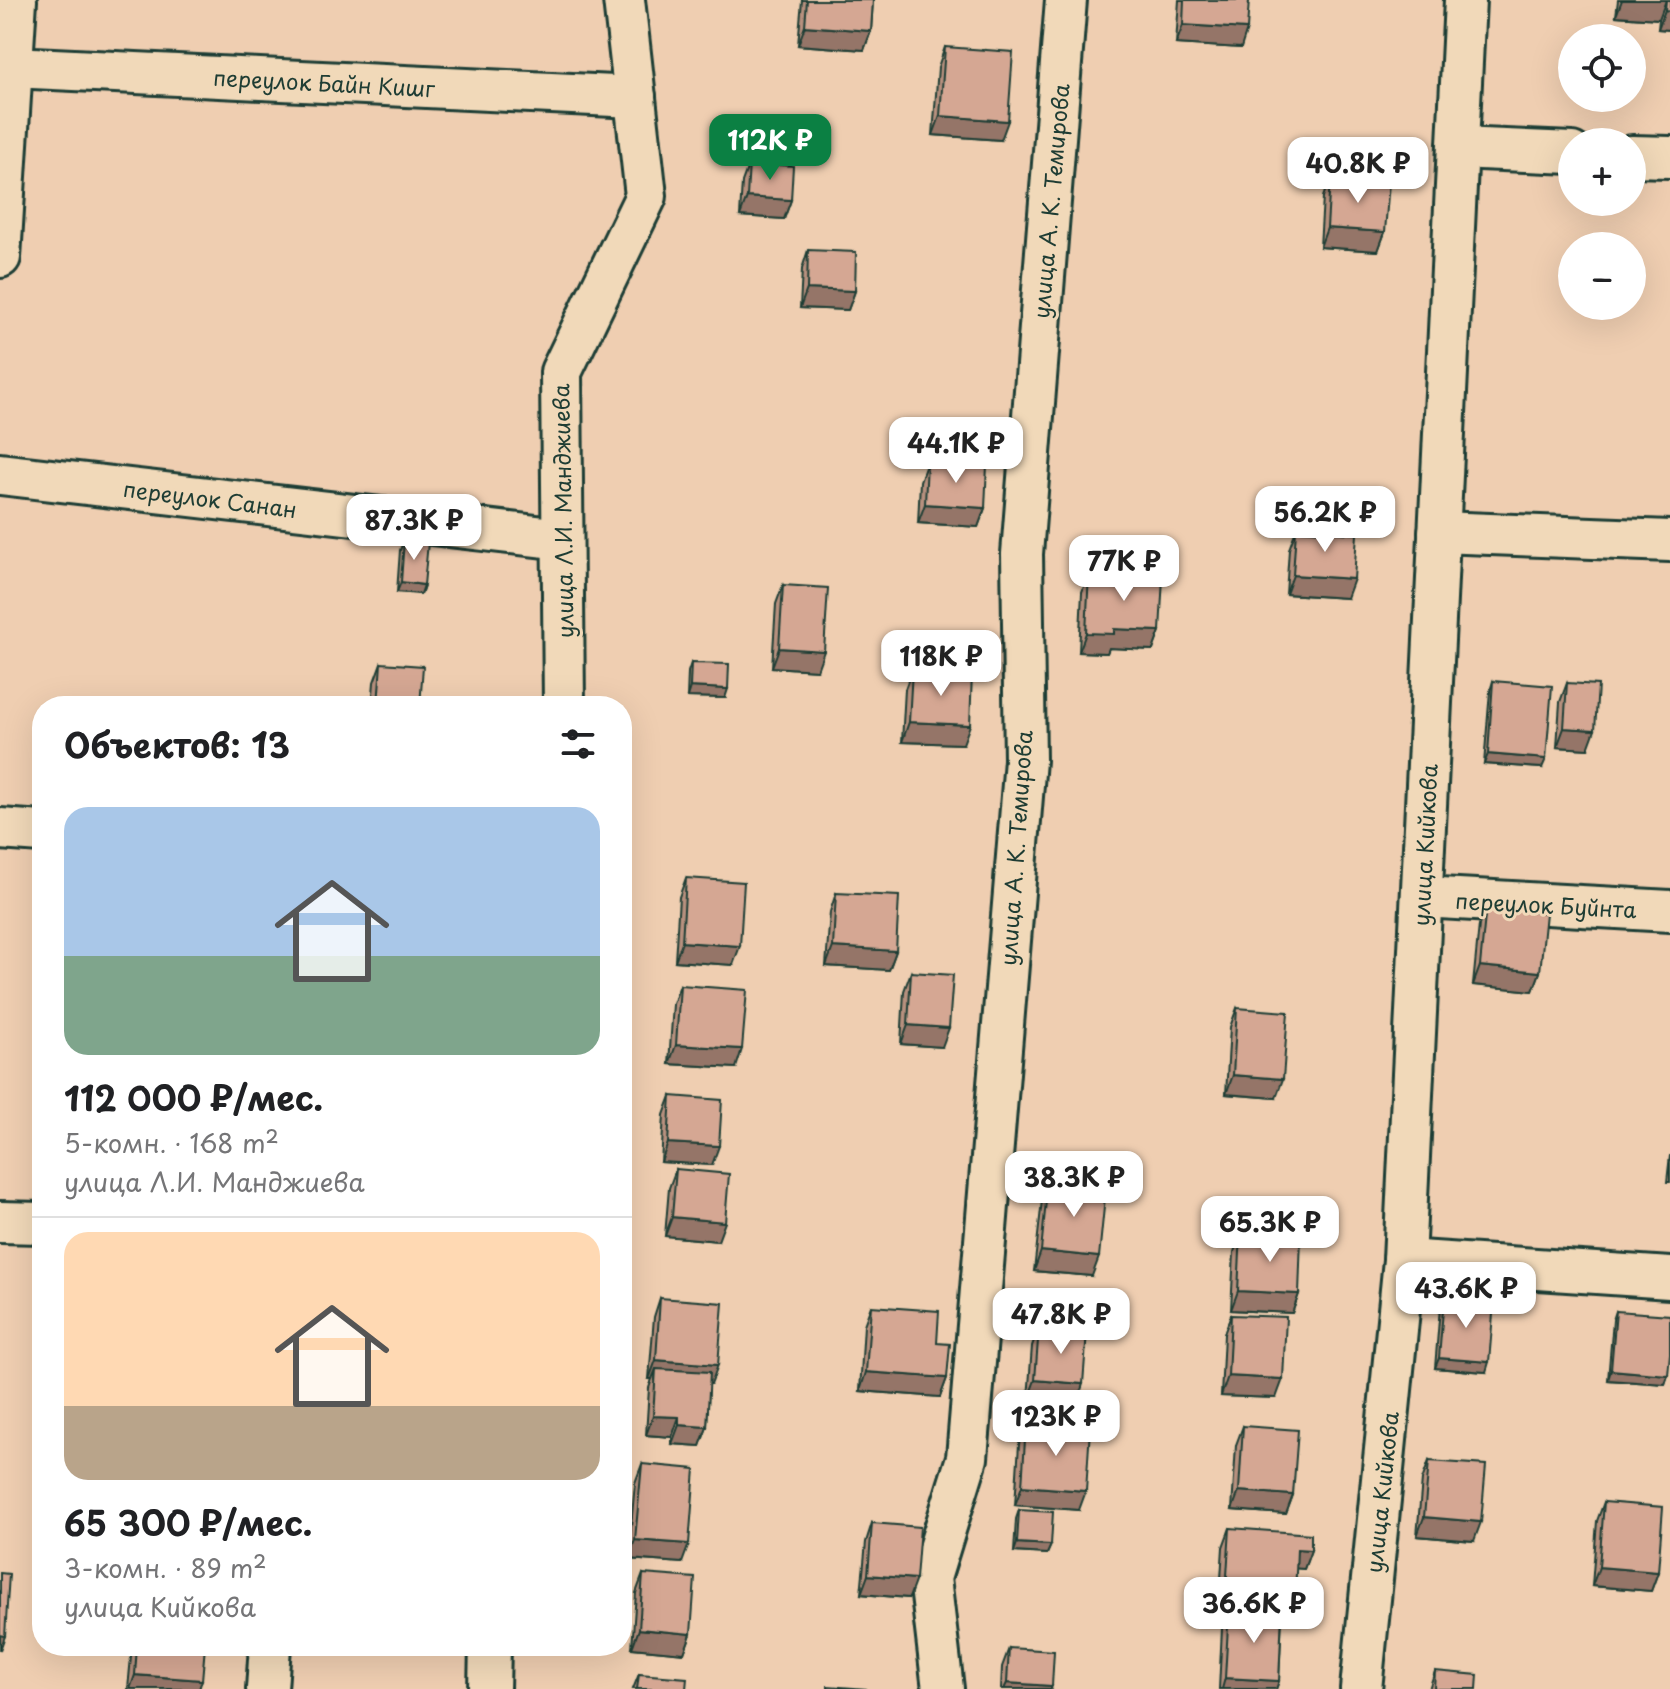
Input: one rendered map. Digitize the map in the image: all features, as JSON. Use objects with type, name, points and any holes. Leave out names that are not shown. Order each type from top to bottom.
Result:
[{"type":"street","points":[[0,257],[16,0]]},
{"type":"street","name":"улица Л.И. Манджиева","points":[[564,696],[561,372],[646,196],[624,0]]},
{"type":"street","name":"улица А. К. Темирова","points":[[943,1689],[930,1578],[967,1458],[1025,760],[1022,554],[1066,0]]},
{"type":"street","name":"улица Кийкова","points":[[1361,1689],[1404,1260],[1465,0]]},
{"type":"street","name":"переулок Байн Кишг","points":[[12,67],[635,97]]},
{"type":"street","points":[[1458,148],[1558,152]]},
{"type":"street","points":[[1646,156],[1670,157]]},
{"type":"street","name":"переулок Санан","points":[[0,474],[562,539]]},
{"type":"street","points":[[1439,532],[1670,541]]},
{"type":"street","points":[[0,829],[32,831]]},
{"type":"street","name":"переулок Буйнта","points":[[1422,897],[1670,911]]},
{"type":"street","points":[[0,1222],[32,1223]]},
{"type":"street","points":[[1404,1260],[1670,1278]]},
{"type":"street","points":[[267,1689],[269,1656]]},
{"type":"street","points":[[489,1689],[490,1656]]},
{"type":"building","points":[[807,0],[873,0],[871,31],[805,26]]},
{"type":"building","points":[[1184,0],[1249,0],[1247,29],[1183,25]]},
{"type":"building","points":[[1666,0],[1670,0],[1670,11],[1665,10]]},
{"type":"building","points":[[945,47],[1013,52],[1008,121],[940,116]]},
{"type":"building","points":[[749,163],[793,166],[791,200],[747,197]]},
{"type":"building","points":[[1330,178],[1389,182],[1385,232],[1327,228]]},
{"type":"building","points":[[808,250],[856,252],[855,291],[807,289]]},
{"type":"building","points":[[927,462],[987,465],[985,508],[925,504]]},
{"type":"building","points":[[1296,530],[1357,534],[1354,579],[1293,575]]},
{"type":"building","points":[[404,540],[428,542],[424,585],[401,582]]},
{"type":"building","points":[[1089,573],[1163,577],[1160,631],[1114,629],[1114,634],[1086,633]]},
{"type":"building","points":[[783,585],[828,588],[824,651],[779,648]]},
{"type":"building","points":[[381,663],[423,666],[421,696],[379,696]]},
{"type":"building","points":[[691,663],[729,664],[728,689],[690,687]]},
{"type":"building","points":[[912,670],[972,673],[970,725],[909,722]]},
{"type":"building","points":[[1493,681],[1552,686],[1546,759],[1488,754]]},
{"type":"building","points":[[1567,683],[1598,685],[1595,730],[1564,728]]},
{"type":"building","points":[[686,878],[744,882],[740,946],[682,942]]},
{"type":"building","points":[[836,893],[899,896],[896,951],[833,947]]},
{"type":"building","points":[[1486,906],[1546,913],[1540,972],[1480,966]]},
{"type":"building","points":[[911,972],[953,975],[949,1028],[908,1025]]},
{"type":"building","points":[[680,985],[747,990],[742,1049],[676,1045]]},
{"type":"building","points":[[1237,1008],[1288,1012],[1283,1079],[1233,1075]]},
{"type":"building","points":[[671,1096],[722,1100],[719,1146],[668,1143]]},
{"type":"building","points":[[676,1169],[729,1174],[725,1222],[672,1217]]},
{"type":"building","points":[[1048,1181],[1106,1187],[1099,1257],[1041,1251]]},
{"type":"building","points":[[1241,1233],[1301,1236],[1299,1294],[1238,1291]]},
{"type":"building","points":[[660,1298],[723,1303],[718,1365],[656,1360]]},
{"type":"building","points":[[1444,1298],[1494,1302],[1489,1362],[1439,1358]]},
{"type":"building","points":[[871,1306],[939,1311],[937,1343],[950,1344],[947,1378],[866,1372]]},
{"type":"building","points":[[1616,1311],[1670,1315],[1668,1375],[1611,1370]]},
{"type":"building","points":[[1231,1315],[1286,1317],[1283,1379],[1228,1376]]},
{"type":"building","points":[[1039,1327],[1087,1331],[1083,1384],[1035,1380]]},
{"type":"building","points":[[656,1369],[710,1372],[707,1427],[679,1425],[679,1417],[653,1416]]},
{"type":"building","points":[[1026,1425],[1090,1429],[1086,1491],[1022,1486]]},
{"type":"building","points":[[1243,1426],[1298,1430],[1293,1495],[1239,1491]]},
{"type":"building","points":[[1429,1461],[1486,1465],[1481,1522],[1424,1517]]},
{"type":"building","points":[[642,1464],[695,1469],[689,1544],[635,1540]]},
{"type":"building","points":[[1604,1502],[1663,1507],[1658,1572],[1599,1567]]},
{"type":"building","points":[[1019,1510],[1053,1512],[1051,1545],[1017,1543]]},
{"type":"building","points":[[872,1523],[920,1527],[916,1579],[868,1575]]},
{"type":"building","points":[[1230,1528],[1311,1534],[1311,1550],[1297,1549],[1295,1597],[1226,1592]]},
{"type":"building","points":[[0,1573],[9,1574],[5,1636],[0,1635]]},
{"type":"building","points":[[643,1574],[695,1578],[691,1634],[639,1629]]},
{"type":"building","points":[[1229,1609],[1282,1612],[1279,1681],[1225,1678]]},
{"type":"building","points":[[1009,1648],[1054,1651],[1052,1686],[1007,1683]]},
{"type":"building","points":[[136,1656],[204,1656],[202,1680],[135,1675]]},
{"type":"building","points":[[1435,1671],[1478,1675],[1477,1689],[1434,1689]]},
{"type":"building","points":[[639,1674],[687,1678],[686,1689],[637,1689]]},
{"type":"building","points":[[828,1686],[867,1689],[828,1689]]}]
